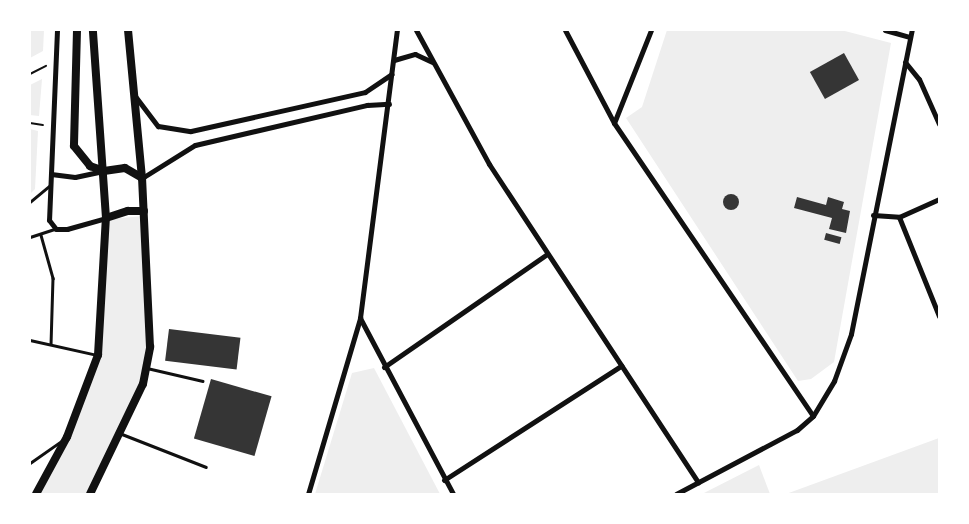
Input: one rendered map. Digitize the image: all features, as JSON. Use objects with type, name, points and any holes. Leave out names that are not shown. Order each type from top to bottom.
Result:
[{"type":"main road","points":[[77,30],[74,146],[80,159],[104,171],[125,168],[142,178]]},
{"type":"main road","points":[[36,494],[67,437],[98,355],[106,218],[93,30]]},
{"type":"main road","points":[[90,494],[120,434],[146,368],[150,347],[142,178],[128,30]]},
{"type":"main road","points":[[106,218],[144,211]]},
{"type":"street","points":[[57,30],[51,174],[46,208],[56,229],[106,218]]},
{"type":"street","points":[[308,494],[360,318],[397,30]]},
{"type":"street","points":[[416,30],[489,164],[698,482]]},
{"type":"street","points":[[565,30],[614,122],[813,416]]},
{"type":"street","points":[[614,122],[651,30]]},
{"type":"street","points":[[885,30],[910,37]]},
{"type":"street","points":[[676,494],[798,430],[813,416],[834,381],[851,334],[873,215],[912,30]]},
{"type":"street","points":[[394,60],[415,54],[434,64]]},
{"type":"street","points":[[905,62],[919,79],[939,124]]},
{"type":"street","points":[[135,96],[158,126],[191,131],[365,92],[392,74]]},
{"type":"street","points":[[142,178],[168,160],[209,141],[367,105],[389,104]]},
{"type":"street","points":[[51,174],[75,177],[104,171]]},
{"type":"street","points":[[873,215],[899,217],[939,199]]},
{"type":"street","points":[[899,217],[939,316]]},
{"type":"street","points":[[384,367],[547,254]]},
{"type":"street","points":[[360,318],[384,367],[453,494]]},
{"type":"street","points":[[444,480],[621,366]]},
{"type":"lane","points":[[30,202],[49,186]]},
{"type":"lane","points":[[30,237],[56,229]]},
{"type":"lane","points":[[41,235],[53,278],[51,344]]},
{"type":"lane","points":[[30,340],[98,355]]},
{"type":"lane","points":[[146,368],[203,381]]},
{"type":"lane","points":[[120,434],[206,467]]},
{"type":"lane","points":[[30,463],[67,437]]},
{"type":"path","points":[[30,74],[46,66]]},
{"type":"path","points":[[30,123],[43,125]]},
{"type":"shaded area","points":[[30,30],[44,30],[43,51],[30,58]]},
{"type":"shaded area","points":[[667,30],[841,30],[891,43],[834,362],[811,379],[798,381],[626,118],[642,107]]},
{"type":"shaded area","points":[[42,79],[39,116],[30,115],[30,85]]},
{"type":"shaded area","points":[[30,129],[38,131],[35,189],[30,194]]},
{"type":"shaded area","points":[[144,216],[147,346],[140,382],[89,494],[37,494],[67,437],[100,354],[109,219]]},
{"type":"shaded area","points":[[374,368],[440,494],[315,494],[352,373]]},
{"type":"shaded area","points":[[939,438],[939,494],[786,494]]},
{"type":"shaded area","points":[[759,465],[770,494],[702,494]]},
{"type":"building","points":[[844,53],[859,80],[825,99],[810,72]]},
{"type":"building","points":[[728,194],[734,194],[739,199],[737,208],[728,210],[723,205],[723,199]]},
{"type":"building","points":[[797,197],[826,205],[828,197],[844,202],[842,209],[850,211],[846,233],[829,229],[832,218],[794,208]]},
{"type":"building","points":[[826,233],[841,237],[840,244],[824,240]]},
{"type":"building","points":[[169,329],[240,338],[237,370],[165,361]]},
{"type":"building","points":[[211,379],[272,396],[254,456],[194,439]]}]
